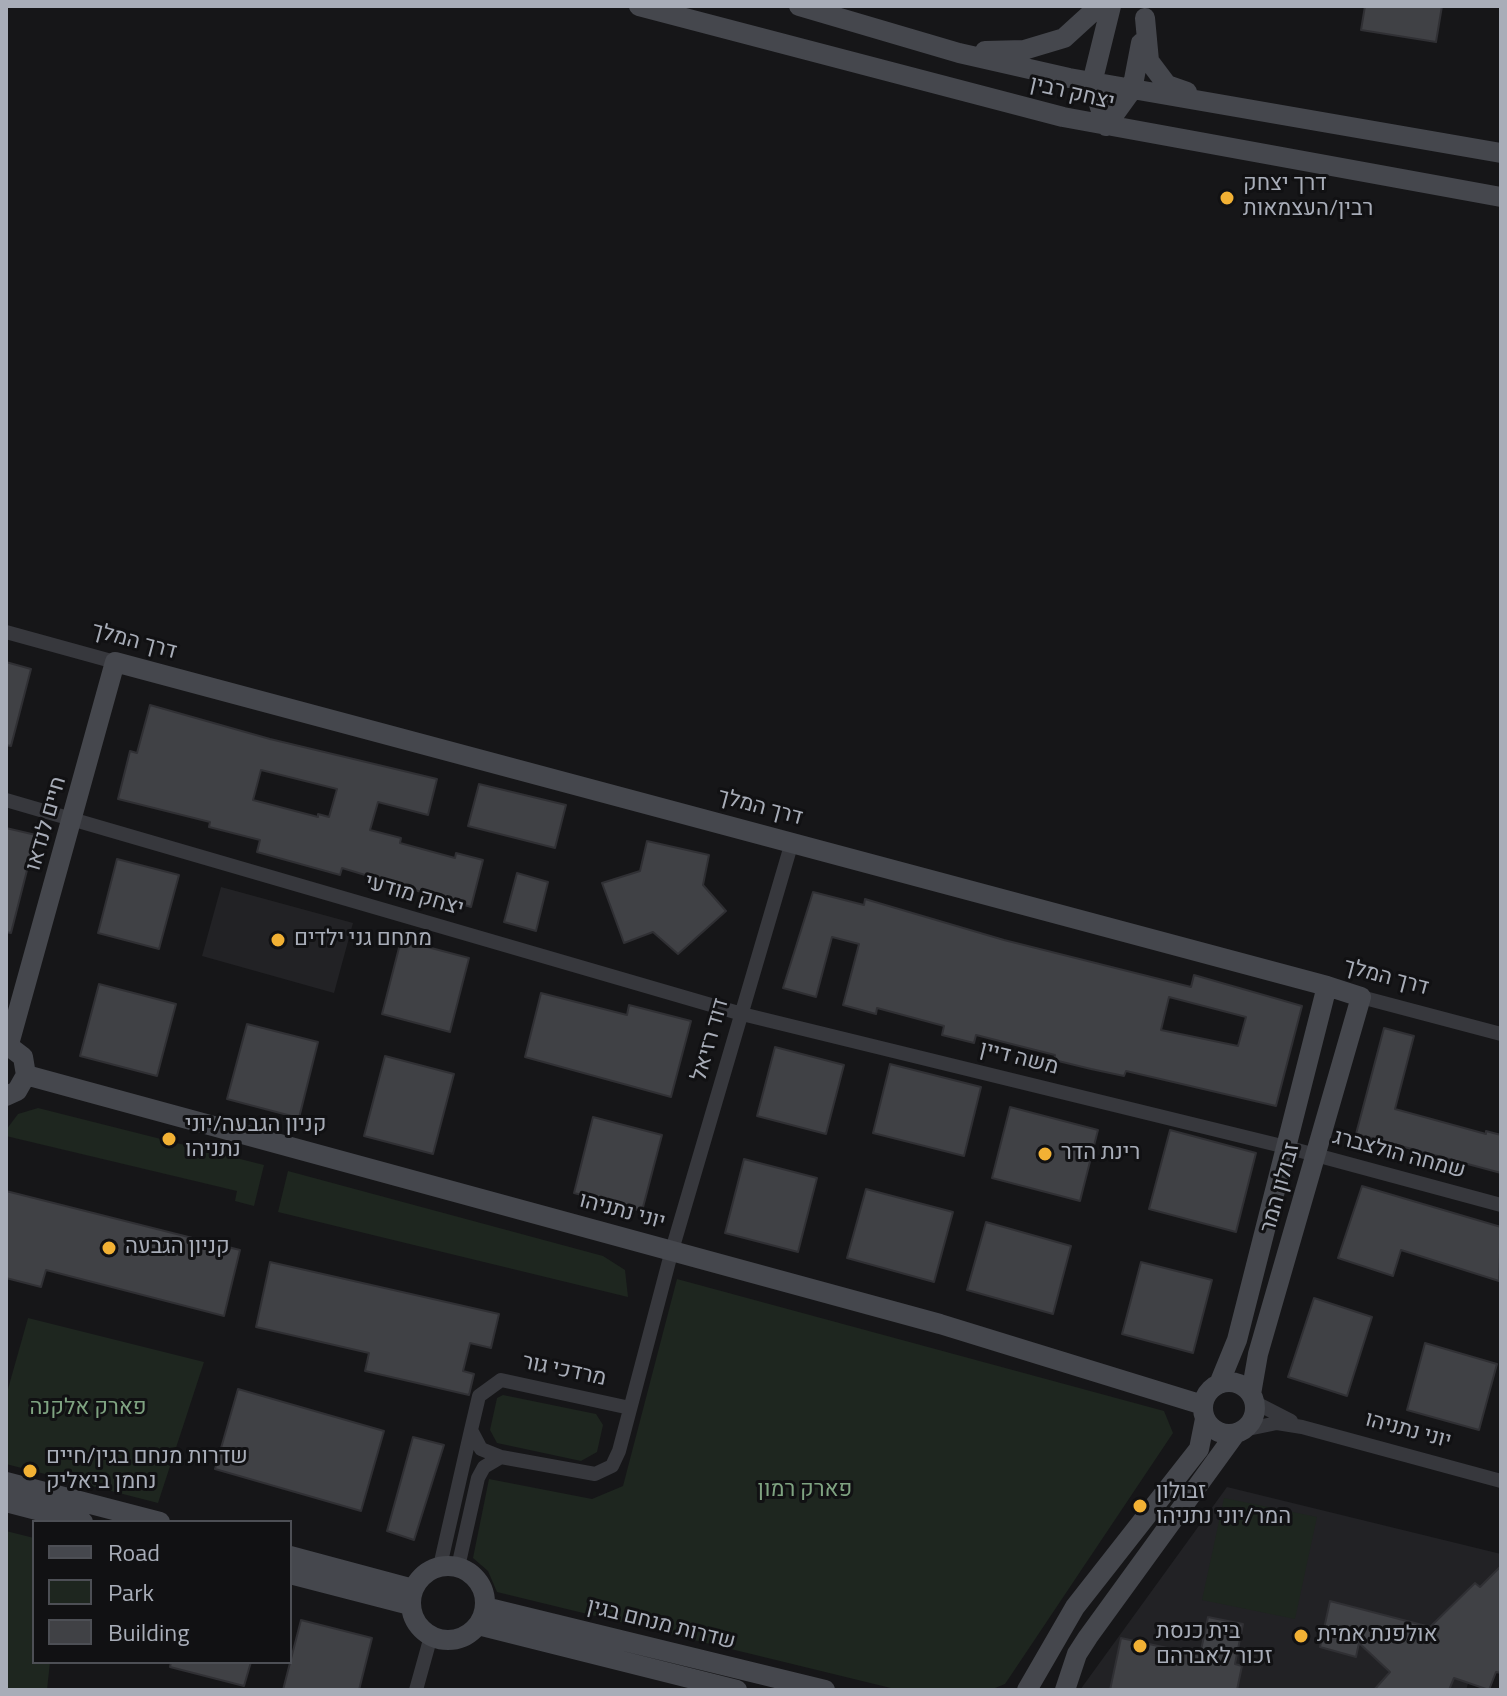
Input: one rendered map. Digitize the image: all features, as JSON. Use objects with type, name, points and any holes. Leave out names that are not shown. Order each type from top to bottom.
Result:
[{"type":"street","name":"יצחק רבין","points":[[639,6],[1106,126],[1501,197]]},
{"type":"street","name":"יצחק רבין","points":[[799,6],[959,53],[1092,83],[1501,153]]},
{"type":"street","points":[[959,53],[1024,50],[1064,38],[1099,6]]},
{"type":"street","points":[[1106,126],[1092,83],[1111,6]]},
{"type":"street","points":[[1106,126],[1132,90],[1147,12]]},
{"type":"street","points":[[1147,12],[1149,61],[1167,85],[1225,104]]},
{"type":"street","name":"דרך המלך","points":[[6,632],[1501,1034]]},
{"type":"street","name":"חיים לנדאו","points":[[7,1044],[74,820],[115,662]]},
{"type":"street","name":"יצחק מודעי","points":[[6,800],[742,1014]]},
{"type":"street","name":"דוד רזיאל","points":[[672,1250],[792,842]]},
{"type":"street","name":"זבולון המר","points":[[1219,1384],[1237,1340],[1327,986]]},
{"type":"street","name":"זבולון המר","points":[[1253,1398],[1258,1354],[1361,997]]},
{"type":"street","name":"משה דיין","points":[[742,1014],[1286,1147]]},
{"type":"street","points":[[6,1096],[17,1091],[26,1075],[23,1057],[7,1044]]},
{"type":"street","name":"יוני נתניהו","points":[[26,1075],[1053,1356],[1204,1412]]},
{"type":"street","name":"שמחה הולצברג","points":[[1286,1147],[1501,1205]]},
{"type":"street","name":"מרדכי גור","points":[[501,1457],[595,1474],[612,1466],[672,1250]]},
{"type":"street","name":"מרדכי גור","points":[[449,1566],[479,1396],[501,1380],[630,1408]]},
{"type":"street","points":[[1027,1690],[1075,1607],[1199,1449],[1205,1396],[1219,1384],[1234,1382],[1253,1398],[1253,1417],[1088,1637],[1077,1654],[1065,1690]]},
{"type":"street","name":"יוני נתניהו","points":[[1253,1398],[1302,1427]]},
{"type":"street","points":[[1204,1412],[1215,1430],[1240,1432]]},
{"type":"street","name":"יוני נתניהו","points":[[1240,1432],[1277,1423],[1302,1427],[1501,1481]]},
{"type":"street","points":[[471,1430],[481,1449],[501,1457]]},
{"type":"street","points":[[449,1566],[478,1478],[484,1467],[501,1457]]},
{"type":"street","points":[[6,1482],[152,1520]]},
{"type":"street","points":[[6,1502],[75,1520]]},
{"type":"street","points":[[292,1557],[412,1597]]},
{"type":"street","points":[[449,1566],[476,1578],[481,1587],[481,1616],[470,1632],[451,1640],[431,1636],[413,1618],[412,1597],[419,1578],[449,1566]]},
{"type":"street","points":[[292,1574],[412,1597]]},
{"type":"street","name":"שדרות מנחם בגין","points":[[481,1616],[737,1690]]},
{"type":"street","name":"שדרות מנחם בגין","points":[[481,1616],[825,1690]]},
{"type":"street","points":[[416,1690],[431,1636]]},
{"type":"shaded area","name":"מתחם גני ילדים","points":[[221,887],[353,923],[334,993],[202,956]]},
{"type":"shaded area","name":"אולפנת אמית","points":[[1227,1487],[1501,1554],[1501,1582],[1466,1690],[1080,1690]]},
{"type":"green space","points":[[38,1108],[264,1165],[254,1206],[235,1201],[237,1191],[6,1136],[6,1130],[18,1114]]},
{"type":"green space","points":[[288,1171],[603,1256],[625,1270],[628,1297],[278,1212]]},
{"type":"green space","name":"פארק רמון","points":[[677,1279],[1164,1411],[1173,1433],[1005,1684],[990,1690],[899,1690],[497,1592],[488,1571],[473,1558],[489,1479],[592,1499],[623,1486]]},
{"type":"green space","name":"פארק אלקנה","points":[[28,1318],[204,1362],[158,1503],[6,1464],[6,1396]]},
{"type":"green space","points":[[503,1395],[596,1414],[603,1425],[597,1452],[581,1461],[497,1443],[490,1430],[497,1398]]},
{"type":"green space","points":[[1224,1498],[1317,1517],[1295,1619],[1202,1600]]},
{"type":"green space","points":[[6,1531],[32,1538],[32,1664],[50,1664],[47,1690],[6,1690]]},
{"type":"building","points":[[1365,6],[1442,6],[1436,42],[1361,30]]},
{"type":"building","points":[[6,662],[31,669],[11,746],[6,745]]},
{"type":"building","points":[[150,705],[270,739],[437,779],[428,815],[378,802],[370,830],[401,838],[400,843],[455,858],[456,853],[483,860],[471,907],[342,868],[340,875],[257,852],[260,840],[209,827],[210,822],[118,799],[130,751],[137,753]],"holes":[[[261,770],[337,789],[329,817],[318,814],[318,817],[253,800]]]},
{"type":"building","points":[[479,784],[566,805],[555,848],[468,826]]},
{"type":"building","points":[[6,828],[36,835],[11,933],[6,932]]},
{"type":"building","points":[[647,841],[709,855],[703,885],[726,911],[678,954],[653,932],[624,943],[602,883],[640,871]]},
{"type":"building","points":[[117,859],[179,875],[159,949],[98,933]]},
{"type":"building","points":[[517,873],[548,882],[536,931],[504,922]]},
{"type":"building","points":[[813,892],[864,905],[865,899],[1004,940],[1191,987],[1194,975],[1302,1006],[1276,1106],[1126,1071],[1124,1076],[1091,1069],[1054,1060],[1055,1055],[976,1035],[974,1043],[942,1035],[944,1026],[877,1008],[876,1014],[843,1005],[859,944],[832,937],[816,997],[783,988]],"holes":[[[1169,997],[1246,1017],[1238,1046],[1161,1030]]]},
{"type":"building","points":[[401,940],[469,958],[450,1032],[382,1014]]},
{"type":"building","points":[[99,984],[176,1004],[157,1076],[80,1056]]},
{"type":"building","points":[[541,993],[627,1015],[629,1005],[691,1021],[671,1097],[525,1057]]},
{"type":"building","points":[[247,1024],[318,1042],[299,1118],[227,1099]]},
{"type":"building","points":[[1384,1028],[1414,1036],[1395,1109],[1486,1134],[1486,1131],[1501,1135],[1501,1173],[1356,1134]]},
{"type":"building","points":[[775,1047],[844,1065],[826,1134],[757,1116]]},
{"type":"building","points":[[385,1056],[454,1074],[433,1154],[364,1136]]},
{"type":"building","points":[[890,1064],[981,1087],[964,1156],[873,1133]]},
{"type":"building","name":"רינת הדר","points":[[1010,1107],[1098,1130],[1080,1201],[992,1178]]},
{"type":"building","points":[[593,1117],[662,1135],[642,1211],[574,1193]]},
{"type":"building","points":[[1170,1130],[1256,1153],[1236,1232],[1149,1209]]},
{"type":"building","points":[[744,1159],[817,1178],[798,1252],[725,1233]]},
{"type":"building","points":[[1362,1186],[1501,1227],[1499,1281],[1401,1250],[1393,1276],[1338,1258]]},
{"type":"building","points":[[866,1189],[953,1212],[934,1282],[847,1258]]},
{"type":"building","points":[[6,1191],[240,1250],[224,1316],[46,1270],[41,1287],[6,1278]]},
{"type":"building","points":[[986,1222],[1071,1246],[1053,1314],[967,1290]]},
{"type":"building","points":[[270,1262],[499,1314],[491,1348],[470,1343],[463,1371],[474,1374],[469,1395],[365,1371],[369,1353],[256,1327]]},
{"type":"building","points":[[1141,1262],[1212,1280],[1193,1353],[1122,1334]]},
{"type":"building","points":[[1314,1298],[1372,1317],[1347,1396],[1288,1377]]},
{"type":"building","points":[[1425,1343],[1497,1364],[1479,1430],[1407,1410]]},
{"type":"building","points":[[238,1389],[384,1431],[361,1511],[215,1469]]},
{"type":"building","points":[[413,1437],[444,1445],[414,1540],[387,1531]]},
{"type":"building","points":[[1501,1566],[1501,1673],[1496,1672],[1489,1690],[1454,1678],[1449,1690],[1374,1690],[1390,1672],[1359,1643],[1356,1657],[1320,1647],[1330,1601],[1430,1627],[1475,1583],[1480,1587]]},
{"type":"building","name":"בית כנסת זכור לאברהם","points":[[1208,1617],[1243,1624],[1235,1664],[1242,1666],[1237,1690],[1110,1690],[1121,1638],[1200,1655]]},
{"type":"building","points":[[301,1620],[372,1638],[359,1690],[283,1690]]},
{"type":"building","points":[[171,1664],[250,1664],[244,1686],[170,1667]]},
{"type":"place","name":"דרך יצחק רבין/העצמאות","points":[[1227,198]]},
{"type":"place","name":"מתחם גני ילדים","points":[[278,940]]},
{"type":"place","name":"קניון הגבעה/יוני נתניהו","points":[[169,1139]]},
{"type":"place","name":"רינת הדר","points":[[1045,1154]]},
{"type":"place","name":"קניון הגבעה","points":[[109,1248]]},
{"type":"place","name":"שדרות מנחם בגין/חיים נחמן ביאליק","points":[[30,1471]]},
{"type":"place","name":"זבולון המר/יוני נתניהו","points":[[1140,1506]]},
{"type":"place","name":"אולפנת אמית","points":[[1301,1636]]},
{"type":"place","name":"בית כנסת זכור לאברהם","points":[[1140,1646]]}]
